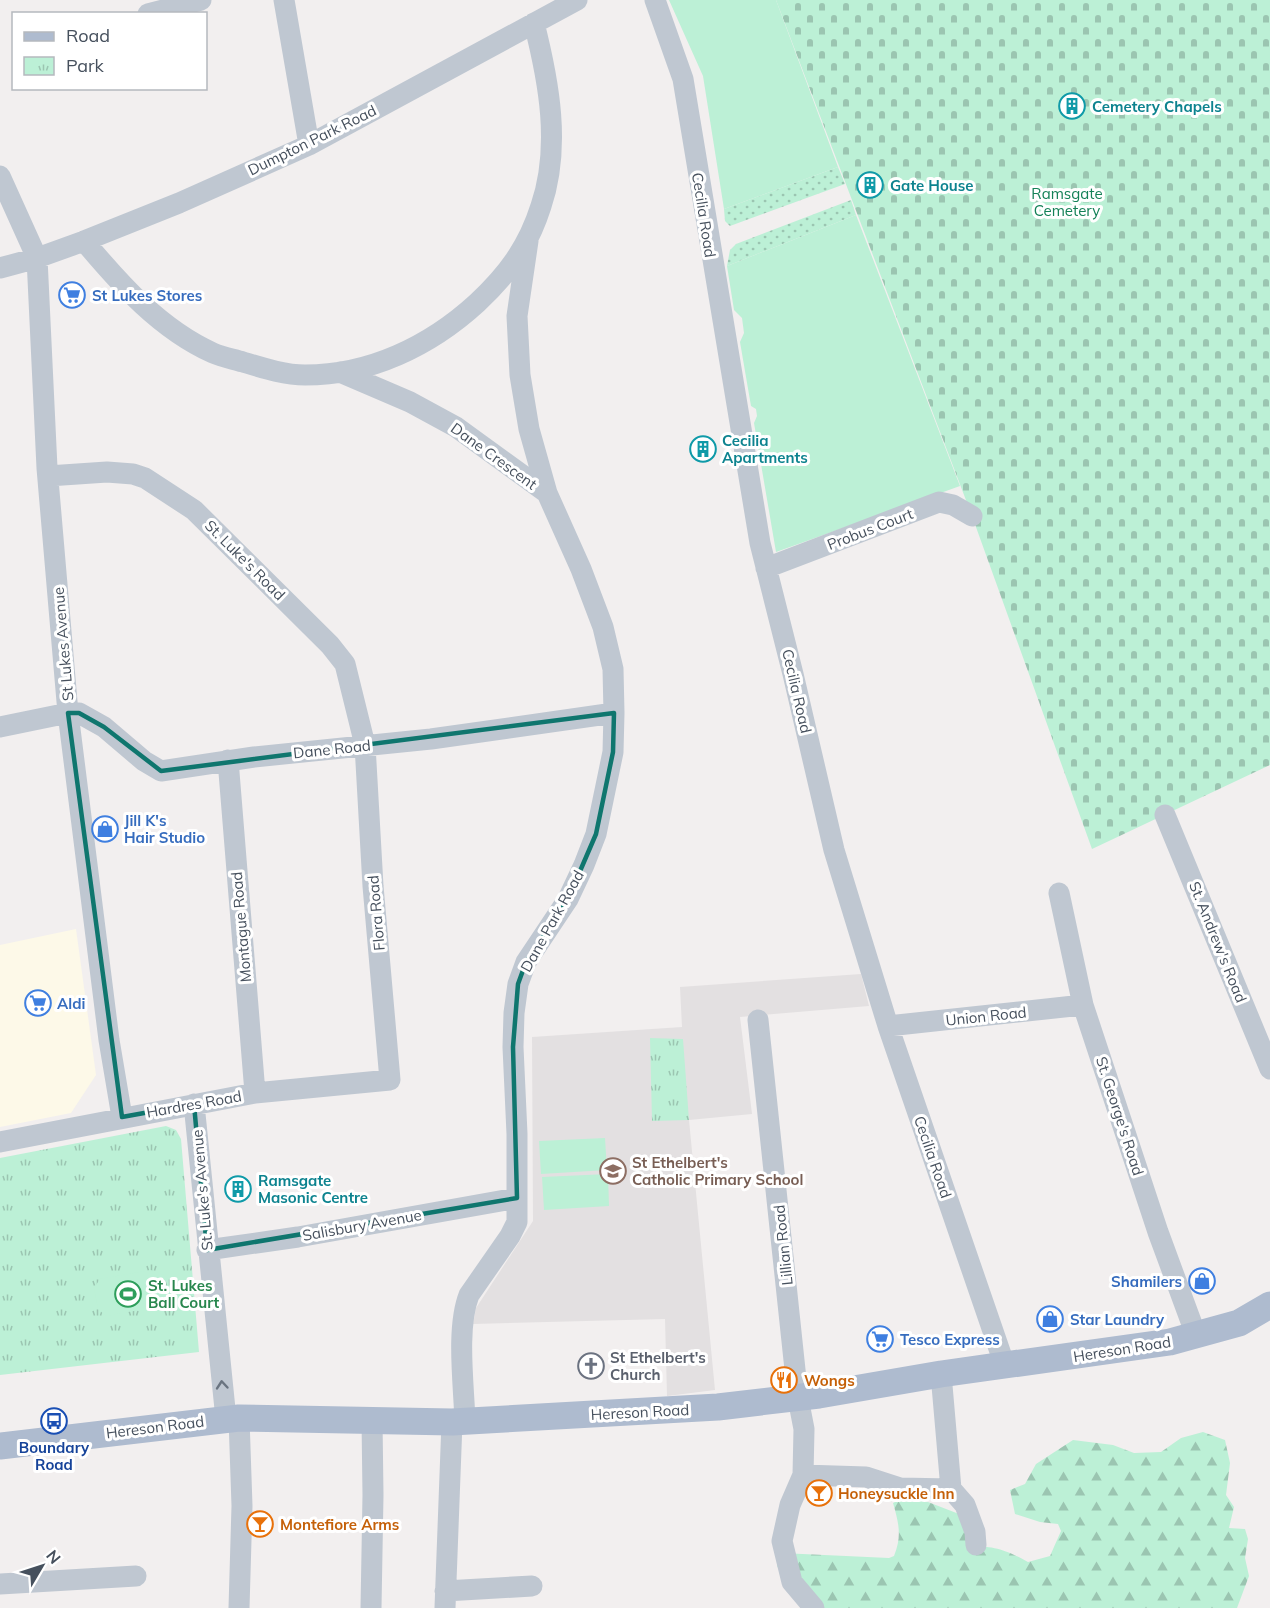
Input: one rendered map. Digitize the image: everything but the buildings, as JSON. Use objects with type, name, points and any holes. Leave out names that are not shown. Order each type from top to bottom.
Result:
[{"type":"main road","name":"Hereson Road","points":[[0,1446],[232,1418],[458,1422],[718,1407],[798,1398],[941,1374],[1170,1342],[1239,1323],[1270,1305]]},
{"type":"street","points":[[156,12],[201,0]]},
{"type":"street","points":[[284,0],[309,145]]},
{"type":"street","name":"Dumpton Park Road","points":[[0,268],[38,258],[84,241],[179,203],[309,145],[577,0]]},
{"type":"street","name":"Cecilia Road","points":[[655,0],[683,79],[742,441],[766,568],[794,674],[834,850],[888,1026],[1005,1366]]},
{"type":"street","name":"Dane Crescent","points":[[534,23],[543,59],[552,128],[549,168],[542,205],[528,241],[517,316],[520,375],[528,429],[547,493]]},
{"type":"street","name":"St Lukes Avenue","points":[[0,176],[38,258],[48,476],[68,713],[109,1040],[122,1118]]},
{"type":"street","name":"Dane Crescent","points":[[84,241],[156,318],[186,339],[215,354],[267,369],[304,375],[340,372],[394,358],[428,341],[461,317],[502,279],[528,241]]},
{"type":"street","name":"Dane Crescent","points":[[340,372],[410,402],[456,427],[547,493]]},
{"type":"street","name":"St. Luke's Road","points":[[48,476],[107,472],[133,474],[145,478],[194,510],[330,645],[345,664],[365,746]]},
{"type":"street","name":"Dane Park Road","points":[[445,1599],[465,1306],[469,1295],[517,1222],[513,1047],[518,984],[526,962],[568,899],[596,834],[613,752],[613,669],[603,627],[547,493]]},
{"type":"street","name":"Probus Court","points":[[766,568],[939,502],[953,505],[972,516]]},
{"type":"street","points":[[0,727],[68,713]]},
{"type":"street","name":"Dane Road","points":[[68,713],[79,713],[104,727],[144,761],[161,771],[228,760],[431,739],[614,713]]},
{"type":"street","name":"Flora Road","points":[[365,746],[373,886],[390,1080]]},
{"type":"street","name":"Montague Road","points":[[228,760],[255,1093]]},
{"type":"street","name":"St. Andrew's Road","points":[[1165,815],[1270,1069]]},
{"type":"street","name":"St. George's Road","points":[[1059,893],[1083,1005],[1162,1243],[1196,1335]]},
{"type":"street","name":"Union Road","points":[[888,1026],[1083,1005]]},
{"type":"street","name":"Lillian Road","points":[[758,1020],[798,1398],[804,1429],[802,1475],[790,1505],[782,1541],[792,1582],[814,1608]]},
{"type":"street","name":"Hardres Road","points":[[0,1142],[255,1093],[390,1080]]},
{"type":"street","name":"St. Luke's Avenue","points":[[194,1104],[207,1250],[232,1418],[242,1506],[240,1608]]},
{"type":"street","name":"Salisbury Avenue","points":[[207,1250],[298,1237],[517,1198]]},
{"type":"street","points":[[941,1374],[951,1490],[965,1505],[975,1532],[976,1545]]},
{"type":"street","points":[[371,1608],[372,1420]]},
{"type":"street","points":[[802,1475],[866,1477],[900,1488],[951,1490]]},
{"type":"street","points":[[0,1584],[136,1576]]},
{"type":"street","points":[[445,1599],[532,1585]]},
{"type":"highlighted area","points":[[68,713],[79,713],[104,727],[161,771],[614,713],[613,752],[596,834],[568,899],[526,962],[518,984],[513,1047],[517,1198],[207,1250],[194,1104],[122,1117]]},
{"type":"shaded area","points":[[76,929],[96,1075],[71,1113],[0,1127],[0,945]]},
{"type":"shaded area","name":"St Ethelbert's Catholic Primary School","points":[[861,974],[869,1006],[740,1017],[752,1114],[689,1120],[715,1390],[667,1396],[665,1319],[473,1324],[476,1308],[533,1221],[532,1037],[682,1027],[680,987]]},
{"type":"green space","points":[[669,0],[776,0],[838,167],[724,209],[703,76]]},
{"type":"green space","name":"Ramsgate Cemetery","points":[[776,0],[1270,0],[1270,765],[1092,849],[972,516]]},
{"type":"green space","points":[[838,167],[845,184],[730,226],[725,221],[724,209]]},
{"type":"green space","points":[[851,200],[856,215],[727,266],[730,250],[736,244]]},
{"type":"green space","points":[[856,215],[960,486],[776,552],[754,423],[757,416],[756,409],[751,406],[740,342],[744,333],[742,318],[734,310],[727,266]]},
{"type":"green space","points":[[650,1038],[683,1039],[689,1120],[652,1121]]},
{"type":"green space","points":[[166,1126],[176,1130],[181,1139],[199,1352],[0,1375],[0,1158]]},
{"type":"green space","points":[[605,1138],[607,1170],[541,1174],[539,1141]]},
{"type":"green space","points":[[608,1174],[609,1206],[544,1210],[542,1177]]},
{"type":"green space","name":"St. Lukes Ball Court","points":[[151,1270],[158,1276],[162,1299],[156,1307],[106,1316],[98,1309],[94,1288],[100,1279]]},
{"type":"green space","points":[[1203,1432],[1225,1440],[1230,1463],[1226,1495],[1234,1507],[1229,1528],[1245,1529],[1248,1539],[1245,1558],[1249,1576],[1237,1608],[804,1608],[777,1566],[781,1553],[889,1558],[894,1556],[899,1530],[893,1503],[903,1498],[928,1502],[959,1514],[967,1527],[967,1546],[999,1549],[1028,1562],[1050,1556],[1061,1531],[1058,1524],[1040,1522],[1015,1514],[1010,1490],[1025,1484],[1036,1464],[1073,1440],[1113,1445],[1134,1453],[1161,1452],[1181,1438]]},
{"type":"place","name":"Cemetery Chapels","points":[[1072,106]]},
{"type":"place","name":"Gate House","points":[[870,185]]},
{"type":"place","name":"St Lukes Stores","points":[[72,295]]},
{"type":"place","name":"Cecilia Apartments","points":[[703,449]]},
{"type":"place","name":"Jill K's Hair Studio","points":[[105,829]]},
{"type":"place","name":"Aldi","points":[[38,1003]]},
{"type":"place","name":"St Ethelbert's Catholic Primary School","points":[[613,1171]]},
{"type":"place","name":"Ramsgate Masonic Centre","points":[[238,1189]]},
{"type":"place","name":"Shamilers","points":[[1202,1281]]},
{"type":"place","name":"St. Lukes Ball Court","points":[[128,1294]]},
{"type":"place","name":"Star Laundry","points":[[1050,1319]]},
{"type":"place","name":"Tesco Express","points":[[880,1339]]},
{"type":"place","name":"St Ethelbert's Church","points":[[591,1366]]},
{"type":"place","name":"Wongs","points":[[784,1380]]},
{"type":"place","name":"Boundary Road","points":[[54,1421]]},
{"type":"place","name":"Honeysuckle Inn","points":[[819,1493]]},
{"type":"place","name":"Montefiore Arms","points":[[260,1524]]}]
